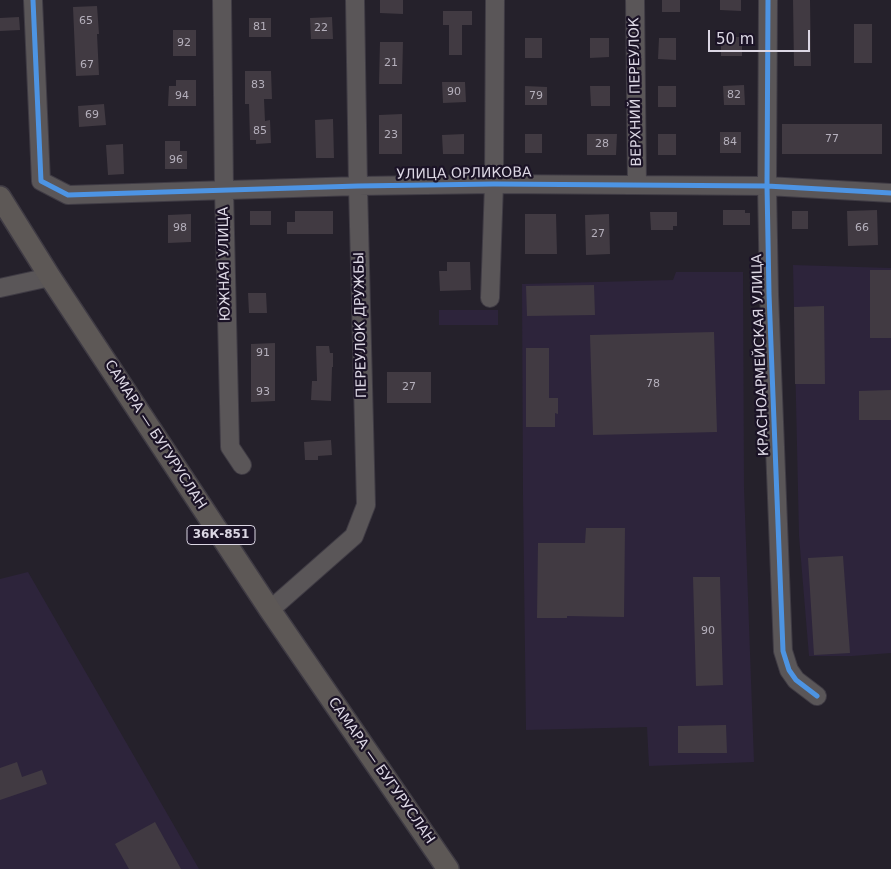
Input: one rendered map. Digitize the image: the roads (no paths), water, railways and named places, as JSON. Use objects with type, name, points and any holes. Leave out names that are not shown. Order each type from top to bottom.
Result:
[{"type":"main road","name":"САМАРА — БУГУРУСЛАН","points":[[0,197],[50,277],[270,610],[448,869]]},
{"type":"street","name":"УЛИЦА ОРЛИКОВА","points":[[32,0],[41,182],[68,195],[358,186],[494,184],[767,186],[891,193]]},
{"type":"street","name":"ЮЖНАЯ УЛИЦА","points":[[222,0],[230,447],[242,465]]},
{"type":"street","name":"ПЕРЕУЛОК ДРУЖБЫ","points":[[270,610],[354,536],[366,505],[354,0]]},
{"type":"street","points":[[490,298],[494,184],[494,0]]},
{"type":"street","name":"ВЕРХНИЙ ПЕРЕУЛОК","points":[[635,0],[637,184]]},
{"type":"street","name":"КРАСНОАРМЕЙСКАЯ УЛИЦА","points":[[768,0],[767,186],[769,294],[784,651],[789,670],[796,680],[817,696]]},
{"type":"street","points":[[0,288],[50,277]]}]
